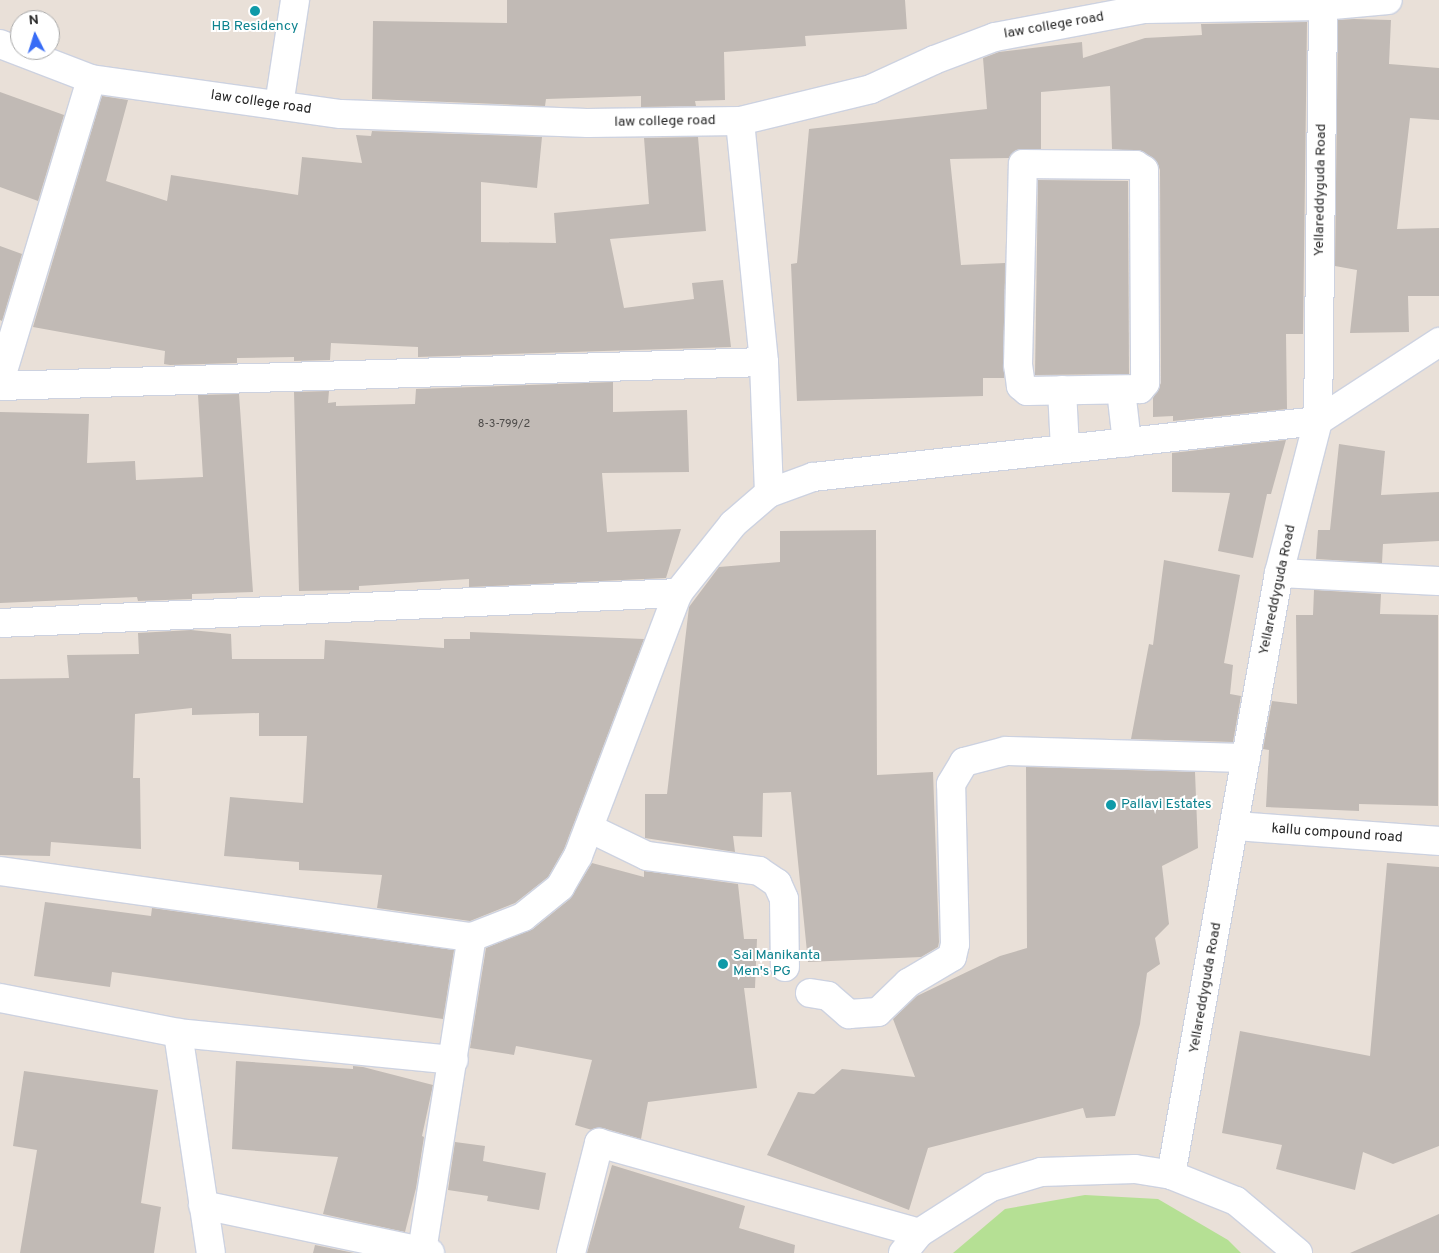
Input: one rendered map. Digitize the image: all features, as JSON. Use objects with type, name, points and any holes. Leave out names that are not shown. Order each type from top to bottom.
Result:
[{"type":"street","points":[[279,105],[295,0]]},
{"type":"street","name":"law college road","points":[[0,44],[91,80],[341,114],[578,123],[740,121],[871,89],[934,60],[994,37],[1145,9],[1388,0]]},
{"type":"street","name":"Yellareddyguda Road","points":[[1171,1175],[1236,826],[1246,758],[1279,573],[1318,422],[1323,3]]},
{"type":"street","points":[[0,381],[91,80]]},
{"type":"street","points":[[740,121],[764,362],[769,494]]},
{"type":"street","points":[[1027,163],[1136,165],[1144,170],[1145,383],[1137,390],[1122,390],[1027,390],[1020,383],[1022,167],[1027,163]]},
{"type":"street","points":[[0,871],[472,937],[523,917],[560,887],[578,856],[678,593],[733,524],[769,494],[813,477],[1318,422],[1439,342]]},
{"type":"street","points":[[0,386],[764,362]]},
{"type":"street","points":[[1062,390],[1065,449]]},
{"type":"street","points":[[1122,390],[1127,442]]},
{"type":"street","points":[[1279,573],[1439,581]]},
{"type":"street","points":[[0,623],[678,593]]},
{"type":"street","points":[[810,993],[828,996],[849,1014],[878,1012],[908,983],[952,957],[955,944],[952,784],[964,762],[1006,751],[1246,758]]},
{"type":"street","name":"kallu compound road","points":[[1236,826],[1439,842]]},
{"type":"street","points":[[589,828],[647,856],[759,871],[777,883],[784,898],[785,967]]},
{"type":"street","points":[[203,1205],[426,1252],[472,937]]},
{"type":"street","points":[[0,998],[178,1033],[454,1060]]},
{"type":"street","points":[[178,1033],[210,1253]]},
{"type":"street","points":[[571,1253],[599,1143],[911,1243],[992,1187],[1041,1172],[1135,1169],[1171,1175],[1236,1201],[1298,1253]]},
{"type":"green space","points":[[1085,1195],[1158,1199],[1228,1240],[1241,1253],[953,1253],[1005,1209]]},
{"type":"building","points":[[507,0],[905,0],[907,29],[805,36],[806,46],[724,52],[725,100],[695,101],[696,106],[641,107],[641,96],[546,99],[545,106],[372,99],[373,21],[507,23]]},
{"type":"building","points":[[1338,20],[1391,20],[1389,64],[1439,68],[1439,120],[1410,118],[1397,229],[1439,228],[1439,296],[1408,296],[1409,332],[1350,333],[1357,270],[1335,266]]},
{"type":"building","points":[[1307,22],[1303,334],[1286,334],[1287,409],[1173,421],[1173,416],[1153,417],[1153,398],[1161,383],[1160,170],[1157,162],[1144,152],[1112,149],[1110,86],[1041,92],[1041,149],[1016,150],[1009,158],[950,159],[961,265],[1005,263],[1004,378],[983,378],[983,396],[797,401],[791,264],[797,263],[809,129],[987,109],[983,58],[999,52],[1082,42],[1083,58],[1145,38],[1202,35],[1201,24]]},
{"type":"building","points":[[0,92],[64,115],[38,201],[0,187]]},
{"type":"building","points":[[102,96],[128,100],[106,181],[167,201],[171,175],[298,195],[302,157],[362,163],[356,135],[371,136],[372,131],[542,137],[537,188],[481,182],[481,242],[556,243],[554,213],[649,204],[644,138],[698,137],[706,231],[610,239],[624,308],[694,299],[692,283],[723,280],[731,347],[418,357],[418,347],[331,343],[330,360],[294,361],[294,357],[237,358],[237,363],[170,365],[164,364],[165,351],[33,327]]},
{"type":"building","points":[[1038,180],[1128,181],[1129,374],[1035,375]]},
{"type":"building","points":[[0,246],[22,254],[2,321],[0,320]]},
{"type":"building","points":[[613,382],[613,412],[687,410],[689,472],[602,473],[607,532],[681,529],[666,578],[469,587],[469,579],[359,586],[359,590],[299,591],[294,392],[329,391],[328,403],[336,402],[336,406],[415,404],[416,389]]},
{"type":"building","points":[[239,394],[253,592],[192,594],[192,599],[138,601],[137,597],[0,603],[0,412],[89,414],[87,463],[135,461],[136,480],[203,477],[198,395]]},
{"type":"building","points":[[1286,440],[1271,494],[1267,494],[1253,558],[1218,551],[1230,493],[1172,492],[1172,453]]},
{"type":"building","points":[[1339,444],[1385,451],[1381,495],[1439,492],[1439,541],[1383,544],[1382,563],[1316,559],[1318,530],[1330,530]]},
{"type":"building","points":[[876,530],[877,775],[933,772],[939,942],[938,947],[921,957],[808,962],[791,792],[763,793],[762,837],[733,836],[735,852],[645,838],[645,794],[667,794],[689,607],[719,567],[780,562],[780,531]]},
{"type":"building","points":[[1164,560],[1240,575],[1224,663],[1233,665],[1230,694],[1241,696],[1233,742],[1131,739],[1149,644],[1153,645]]},
{"type":"building","points":[[1314,590],[1381,594],[1380,614],[1438,615],[1438,806],[1359,804],[1359,811],[1266,807],[1269,750],[1263,749],[1272,701],[1297,704],[1296,615],[1313,615]]},
{"type":"building","points":[[191,630],[231,634],[232,659],[324,659],[325,640],[444,648],[444,639],[470,639],[470,632],[644,639],[564,849],[548,877],[515,903],[470,921],[377,908],[382,875],[299,870],[299,862],[224,856],[230,797],[303,803],[307,736],[259,736],[259,713],[192,715],[192,708],[135,714],[133,778],[140,778],[141,849],[51,842],[50,856],[0,855],[0,679],[69,678],[67,655],[139,654],[138,633]]},
{"type":"building","points":[[1026,767],[1195,772],[1198,848],[1162,866],[1169,924],[1155,938],[1160,964],[1147,973],[1140,1024],[1115,1116],[1086,1118],[1083,1108],[928,1148],[909,1210],[767,1155],[798,1092],[814,1094],[842,1069],[915,1077],[893,1019],[917,996],[1000,956],[1027,948]]},
{"type":"building","points":[[592,863],[644,877],[644,871],[738,884],[744,939],[757,939],[755,988],[744,988],[757,1088],[648,1102],[641,1139],[603,1128],[592,1130],[575,1125],[592,1060],[516,1046],[514,1055],[470,1048],[486,948],[533,929],[570,899]]},
{"type":"building","points":[[1387,863],[1439,867],[1439,1146],[1393,1164],[1363,1152],[1355,1190],[1276,1169],[1282,1145],[1222,1133],[1240,1031],[1370,1056]]},
{"type":"building","points":[[45,902],[151,916],[152,908],[454,950],[443,1019],[112,972],[110,987],[34,976]]},
{"type":"building","points":[[236,1061],[353,1069],[353,1066],[363,1067],[433,1085],[422,1136],[424,1137],[416,1188],[405,1232],[323,1214],[338,1157],[232,1149]]},
{"type":"building","points":[[24,1071],[158,1090],[141,1203],[161,1207],[154,1253],[20,1253],[37,1150],[13,1146]]},
{"type":"building","points":[[455,1142],[485,1146],[483,1161],[546,1173],[539,1210],[487,1201],[488,1196],[448,1190]]},
{"type":"building","points":[[612,1165],[745,1206],[739,1228],[795,1245],[794,1253],[587,1253]]},
{"type":"building","points":[[1439,1214],[1439,1253],[1350,1253]]},
{"type":"building","points":[[315,1245],[354,1253],[313,1253]]},
{"type":"place","name":"HB Residency","points":[[255,11]]},
{"type":"place","name":"Pallavi Estates","points":[[1111,805]]},
{"type":"place","name":"Sai Manikanta Men's PG","points":[[723,964]]}]
